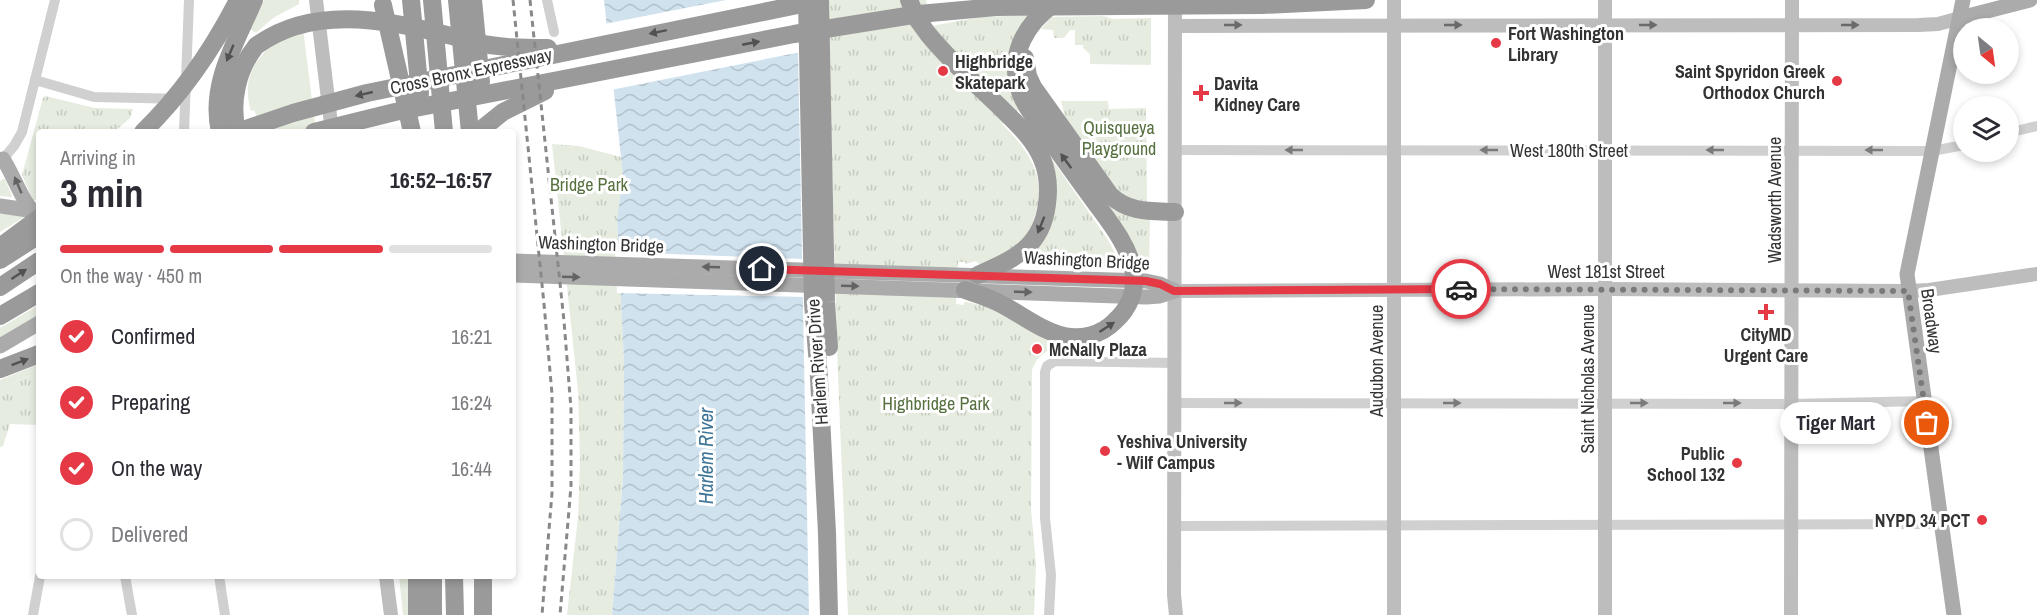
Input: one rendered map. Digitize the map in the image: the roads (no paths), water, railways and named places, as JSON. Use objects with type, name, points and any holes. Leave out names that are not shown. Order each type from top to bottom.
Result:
[{"type":"highway","points":[[213,44],[232,0]]},
{"type":"highway","points":[[382,0],[411,129]]},
{"type":"highway","points":[[411,0],[423,129]]},
{"type":"highway","points":[[432,0],[444,129]]},
{"type":"highway","points":[[457,0],[470,129]]},
{"type":"highway","points":[[474,0],[486,129]]},
{"type":"highway","name":"Harlem River Drive","points":[[820,0],[826,302],[839,519],[842,615]]},
{"type":"highway","name":"Cross Bronx Expressway","points":[[246,129],[349,97],[802,2],[825,0]]},
{"type":"highway","points":[[909,0],[917,19],[930,37],[1010,117],[1031,140],[1043,160],[1047,182],[1046,212],[1037,235],[1024,251],[1010,261],[969,280],[1001,304],[1054,333],[1078,337],[1096,334],[1115,322],[1126,309],[1132,294],[1133,270],[1122,242],[1029,109],[1018,88],[1017,50],[1034,22],[1061,0]]},
{"type":"highway","name":"Cross Bronx Expressway","points":[[326,129],[394,112],[708,52],[936,5],[1262,5],[1366,0]]},
{"type":"highway","name":"Harlem River Drive","points":[[802,2],[813,303],[827,533],[829,615]]},
{"type":"highway","points":[[146,129],[179,94],[213,44],[249,4]]},
{"type":"highway","points":[[220,129],[217,106],[219,87],[249,4]]},
{"type":"highway","points":[[237,129],[234,109],[240,74],[246,60],[262,39],[278,25],[297,14],[314,8],[340,5],[377,9],[467,40],[494,46],[556,48],[607,43]]},
{"type":"highway","points":[[1034,22],[1025,56],[1031,83],[1107,192],[1130,208],[1142,211],[1174,212]]},
{"type":"highway","points":[[451,129],[459,104],[462,53]]},
{"type":"highway","points":[[481,129],[496,116],[526,99],[568,82],[610,71]]},
{"type":"highway","points":[[0,247],[36,215]]},
{"type":"highway","points":[[0,260],[36,237]]},
{"type":"highway","points":[[0,247],[36,249]]},
{"type":"highway","points":[[0,287],[36,263]]},
{"type":"highway","points":[[0,316],[36,295]]},
{"type":"highway","points":[[0,369],[36,355]]},
{"type":"highway","points":[[417,579],[417,615]]},
{"type":"highway","points":[[433,579],[433,615]]},
{"type":"highway","points":[[454,579],[454,615]]},
{"type":"highway","points":[[472,579],[472,615]]},
{"type":"highway","points":[[483,579],[483,615]]},
{"type":"main road","points":[[316,0],[332,129]]},
{"type":"main road","points":[[1175,0],[1174,526],[1176,615]]},
{"type":"main road","name":"Audubon Avenue","points":[[1394,0],[1394,615]]},
{"type":"main road","name":"Saint Nicholas Avenue","points":[[1605,0],[1605,615]]},
{"type":"main road","name":"Wadsworth Avenue","points":[[1791,615],[1792,0]]},
{"type":"main road","name":"Broadway","points":[[1960,18],[1964,0]]},
{"type":"main road","points":[[1960,18],[2030,0]]},
{"type":"main road","points":[[1175,20],[1394,25],[1792,26],[1928,25],[1953,20]]},
{"type":"main road","name":"Broadway","points":[[1953,51],[1907,274],[1954,615]]},
{"type":"main road","points":[[1,158],[15,178],[25,203],[36,213]]},
{"type":"main road","points":[[0,206],[36,214]]},
{"type":"main road","name":"Washington Bridge","points":[[516,261],[1146,289],[1160,296],[1174,291]]},
{"type":"main road","name":"West 181st Street","points":[[1174,291],[1605,289],[1929,291],[2037,274]]},
{"type":"main road","name":"Washington Bridge","points":[[516,275],[969,280]]},
{"type":"main road","points":[[0,345],[36,325]]},
{"type":"main road","points":[[386,579],[391,615]]},
{"type":"street","points":[[1,158],[14,146],[22,132],[55,0]]},
{"type":"street","points":[[184,129],[189,0]]},
{"type":"street","points":[[547,0],[554,32]]},
{"type":"street","points":[[35,80],[94,97],[185,99]]},
{"type":"street","points":[[2019,130],[2037,126]]},
{"type":"street","name":"West 180th Street","points":[[1175,150],[1932,151],[1953,147]]},
{"type":"street","points":[[1049,615],[1051,575],[1045,518],[1047,366],[1055,361],[1174,363]]},
{"type":"street","points":[[1174,403],[1792,404],[1924,401]]},
{"type":"street","points":[[1174,526],[1940,524]]},
{"type":"street","points":[[33,615],[39,579]]},
{"type":"street","points":[[125,579],[132,615]]},
{"type":"street","points":[[219,579],[225,615]]},
{"type":"water","name":"Harlem River","points":[[604,0],[797,0],[809,615],[612,615],[623,477],[624,362],[617,219],[623,176]]},
{"type":"railway","points":[[513,0],[552,394],[552,493],[542,615]]},
{"type":"railway","points":[[530,0],[564,321],[571,409],[571,486],[560,615]]},
{"type":"place","name":"Fort Washington Library","points":[[1496,43]]},
{"type":"place","name":"Highbridge Skatepark","points":[[943,71]]},
{"type":"place","name":"Saint Spyridon Greek Orthodox Church","points":[[1837,81]]},
{"type":"place","name":"Davita Kidney Care","points":[[1201,93]]},
{"type":"place","name":"CityMD Urgent Care","points":[[1766,312]]},
{"type":"place","name":"McNally Plaza","points":[[1037,349]]},
{"type":"place","name":"Tiger Mart","points":[[1927,423]]},
{"type":"place","name":"Yeshiva University - Wilf Campus","points":[[1105,451]]},
{"type":"place","name":"Public School 132","points":[[1737,463]]},
{"type":"place","name":"NYPD 34 PCT","points":[[1982,520]]},
{"type":"park label","name":"Quisqueya Playground","points":[[1119,137]]},
{"type":"park label","name":"Bridge Park","points":[[589,184]]},
{"type":"park label","name":"Highbridge Park","points":[[936,403]]}]
